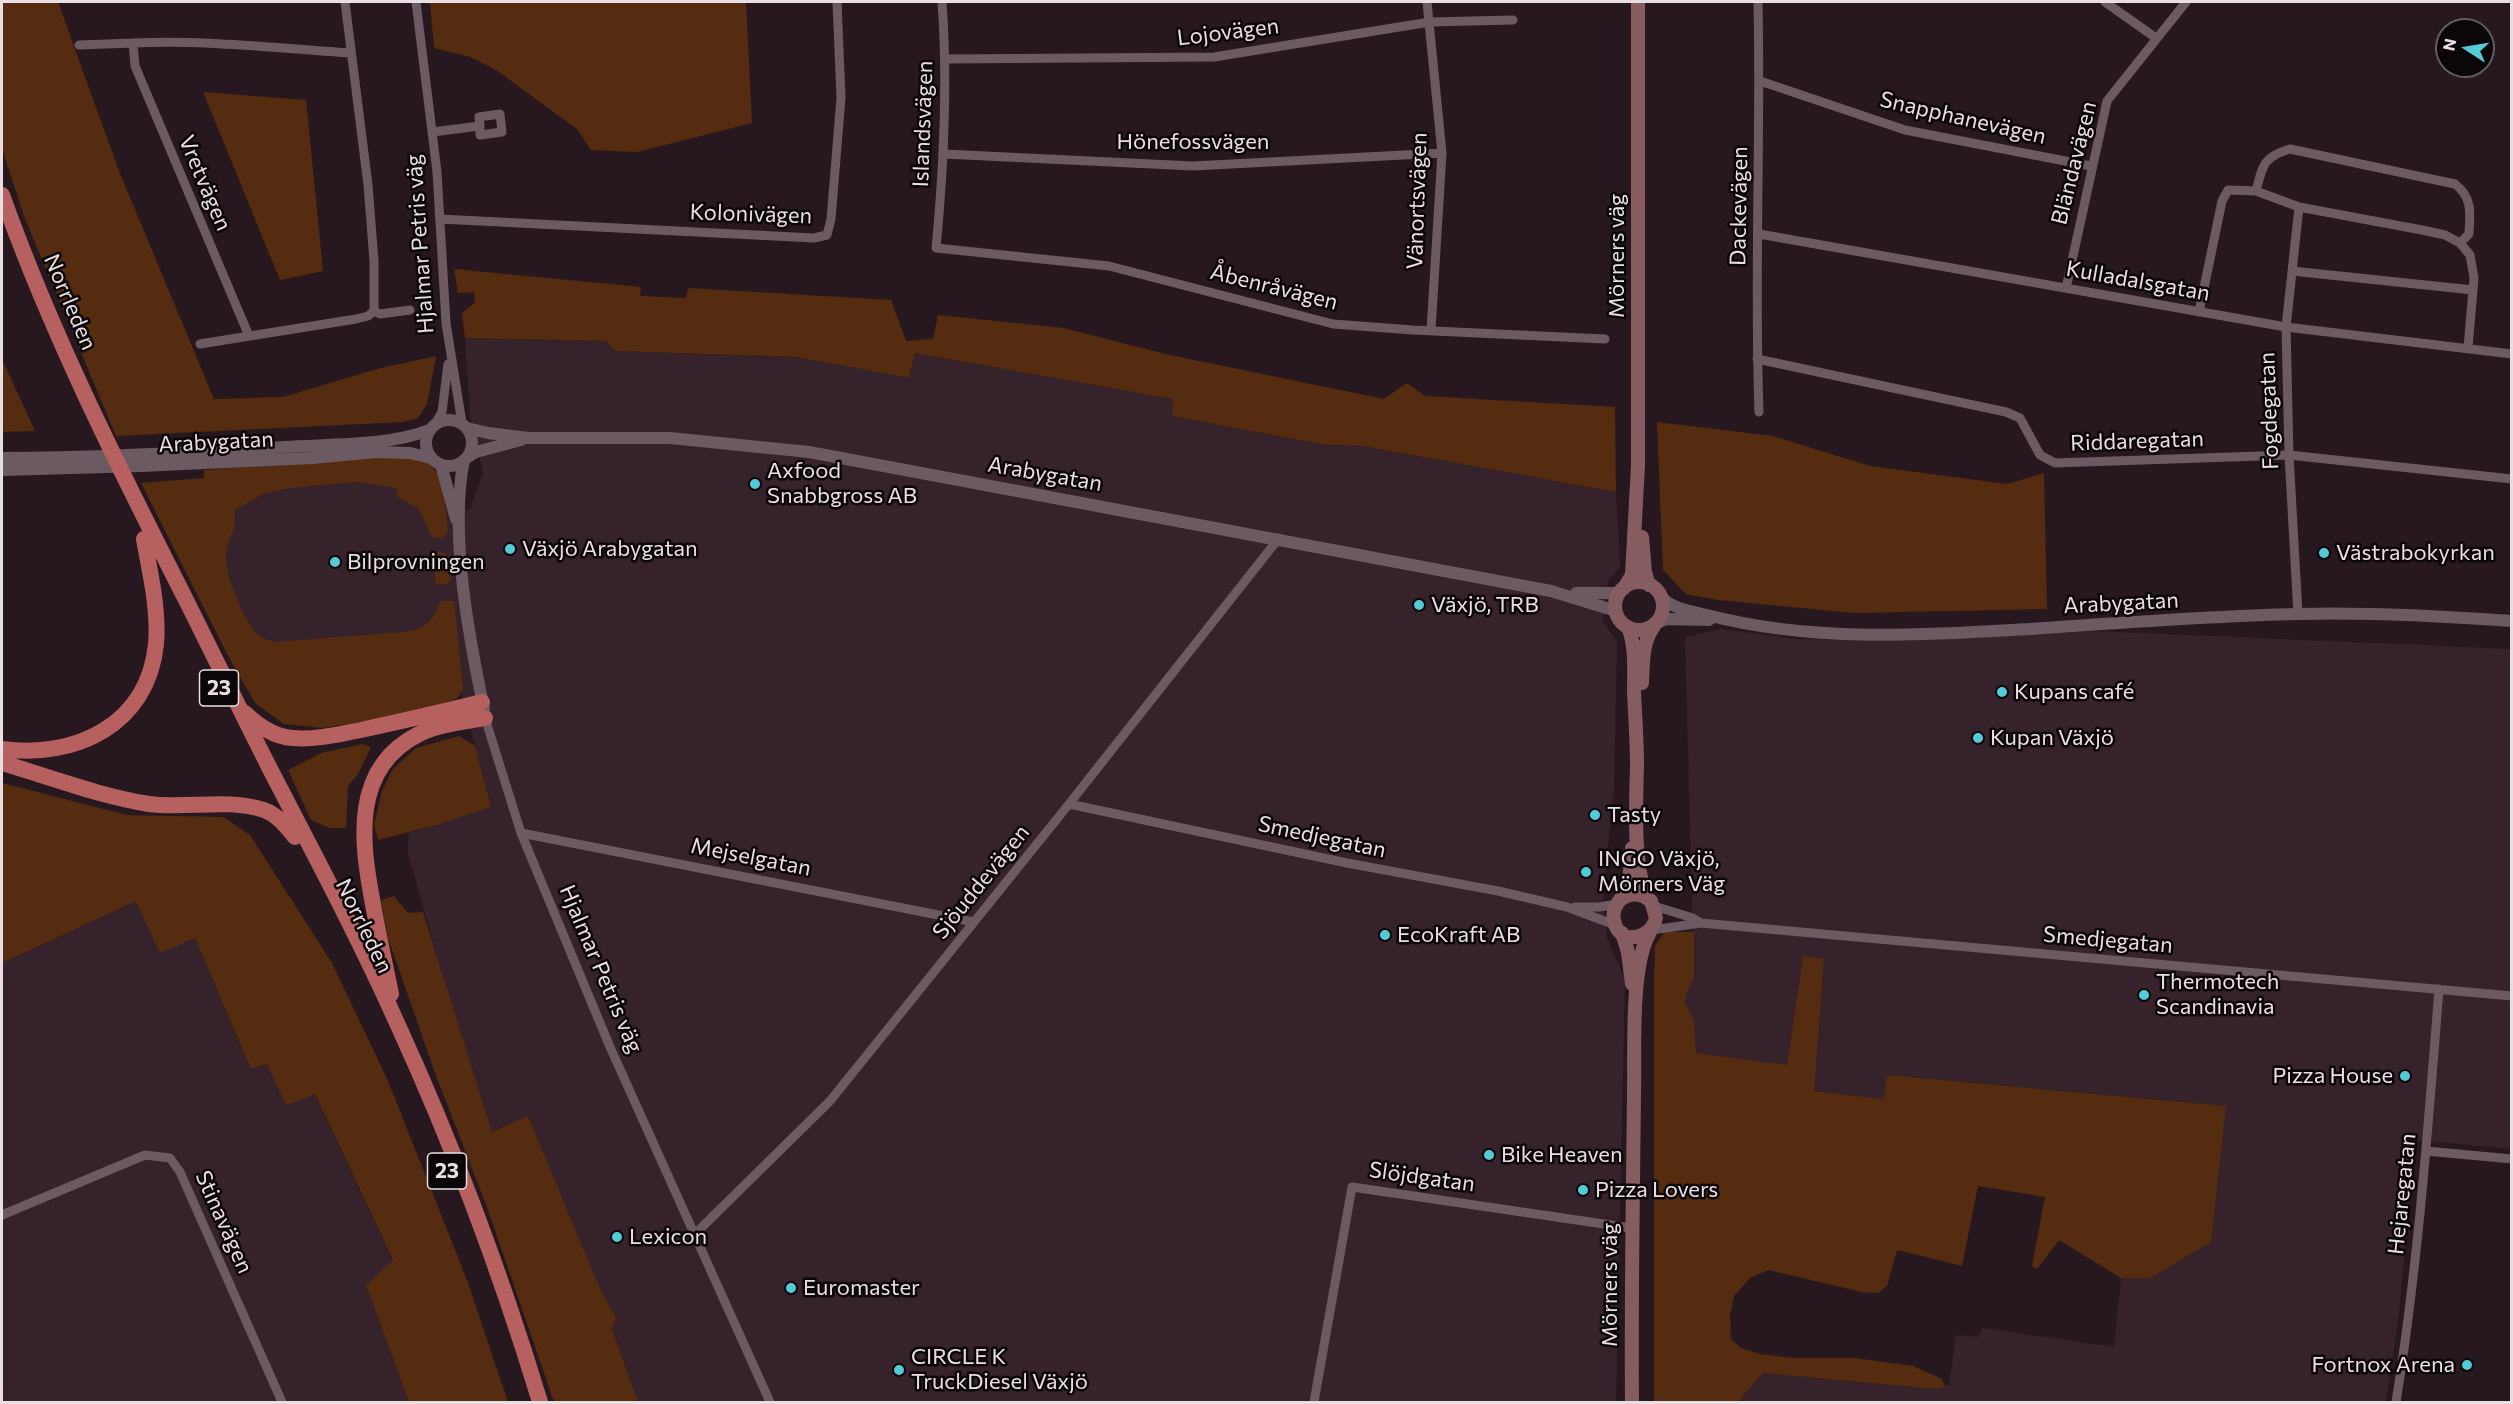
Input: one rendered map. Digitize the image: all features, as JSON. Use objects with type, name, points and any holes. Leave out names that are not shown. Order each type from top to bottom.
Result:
[{"type":"highway","name":"Norrleden","points":[[2,195],[95,427]]},
{"type":"highway","name":"Norrleden","points":[[2,224],[45,331],[95,427]]},
{"type":"highway","name":"23","points":[[95,427],[124,488]]},
{"type":"highway","name":"Norrleden","points":[[124,488],[144,539],[295,837],[378,1008],[428,1124],[490,1284],[529,1402]]},
{"type":"highway","name":"Norrleden","points":[[124,488],[241,710],[398,1024],[444,1132],[540,1402]]},
{"type":"highway","points":[[2,749],[44,752],[84,741],[103,732],[132,703],[151,666],[156,645],[156,619],[144,539]]},
{"type":"highway","points":[[241,710],[256,723],[279,735],[308,738],[325,737],[421,717],[484,710]]},
{"type":"highway","points":[[398,1024],[366,861],[364,826],[370,789],[386,760],[413,737],[484,710]]},
{"type":"highway","points":[[2,763],[139,802],[178,806],[237,805],[262,809],[280,819],[295,837]]},
{"type":"main road","name":"Mörners väg","points":[[1622,590],[1632,575],[1638,465],[1640,2]]},
{"type":"main road","name":"Mörners väg","points":[[1638,465],[1644,572],[1649,585]]},
{"type":"main road","points":[[1637,748],[1645,644],[1647,635],[1655,624],[1663,612],[1661,597],[1649,585],[1640,582],[1622,590],[1616,602],[1616,611],[1620,620],[1628,627],[1637,630],[1655,624]]},
{"type":"main road","points":[[1628,627],[1632,645],[1637,748],[1636,820],[1640,872],[1656,918],[1651,931],[1634,938],[1618,929],[1613,914],[1625,891],[1630,871],[1636,820]]},
{"type":"main road","points":[[1618,902],[1634,894],[1650,902]]},
{"type":"main road","name":"Mörners väg","points":[[1618,929],[1630,961],[1635,1023]]},
{"type":"main road","name":"Mörners väg","points":[[1632,1402],[1631,1228],[1635,1023],[1642,948],[1651,931]]},
{"type":"street","points":[[345,2],[369,185],[374,261],[374,311]]},
{"type":"street","name":"Hjalmar Petris väg","points":[[416,2],[432,132],[449,353],[465,425]]},
{"type":"street","name":"Kolonivägen","points":[[440,219],[814,238],[827,235],[831,219],[841,98],[837,2]]},
{"type":"street","name":"Islandsvägen","points":[[936,248],[944,154],[946,59],[942,2]]},
{"type":"street","name":"Vänortsvägen","points":[[1427,2],[1442,153],[1431,330]]},
{"type":"street","name":"Dackevägen","points":[[1758,2],[1760,81],[1757,359],[1759,412]]},
{"type":"street","points":[[2105,2],[2156,38]]},
{"type":"street","name":"Bländavägen","points":[[2066,288],[2107,101],[2186,2]]},
{"type":"street","name":"Lojovägen","points":[[946,59],[1214,57],[1430,22],[1513,20]]},
{"type":"street","points":[[79,45],[186,42],[351,52]]},
{"type":"street","name":"Vretvägen","points":[[132,43],[135,66],[249,336]]},
{"type":"street","name":"Snapphanevägen","points":[[1760,81],[1905,130],[2091,166]]},
{"type":"street","name":"Hjalmar Petris väg","points":[[432,132],[480,126]]},
{"type":"street","points":[[2256,191],[2264,163],[2276,153],[2290,149],[2455,184],[2464,192],[2470,205],[2469,234],[2460,243]]},
{"type":"street","name":"Hönefossvägen","points":[[944,154],[1193,166],[1442,153]]},
{"type":"street","points":[[2199,312],[2222,201],[2228,190],[2256,191],[2299,207],[2445,235],[2460,243],[2470,255],[2474,278],[2468,348]]},
{"type":"street","name":"Fogdegatan","points":[[2298,614],[2289,455],[2286,327],[2299,207]]},
{"type":"street","name":"Kulladalsgatan","points":[[1759,234],[2286,327],[2511,354]]},
{"type":"street","name":"Åbenråvägen","points":[[936,248],[1109,266],[1333,324],[1605,339]]},
{"type":"street","points":[[2292,271],[2473,290]]},
{"type":"street","points":[[374,311],[380,314],[410,310]]},
{"type":"street","points":[[200,344],[356,319],[368,316],[374,311]]},
{"type":"street","name":"Hjalmar Petris väg","points":[[432,427],[442,412],[449,353]]},
{"type":"street","name":"Riddaregatan","points":[[1757,359],[2006,412],[2020,418],[2040,455],[2055,463],[2289,455],[2511,479]]},
{"type":"street","points":[[448,419],[465,425],[473,442],[466,459],[453,466],[436,461],[425,444],[432,427],[448,419]]},
{"type":"street","name":"Arabygatan","points":[[465,425],[488,433],[528,438],[670,438],[808,452],[1279,538],[1551,591],[1616,611]]},
{"type":"street","name":"Arabygatan","points":[[2,458],[143,454],[346,443],[410,437],[432,427]]},
{"type":"street","name":"Arabygatan","points":[[466,459],[476,452],[528,438]]},
{"type":"street","name":"Arabygatan","points":[[2,470],[141,466],[376,452],[410,453],[436,461]]},
{"type":"street","name":"Hjalmar Petris väg","points":[[466,459],[459,532],[464,588],[484,710],[521,833],[610,1047],[696,1233],[770,1402]]},
{"type":"street","name":"Hjalmar Petris väg","points":[[436,461],[459,532]]},
{"type":"street","name":"Sjöuddevägen","points":[[696,1233],[830,1101],[1070,804],[1279,538]]},
{"type":"street","name":"Arabygatan","points":[[1551,591],[1602,594],[1622,590]]},
{"type":"street","name":"Arabygatan","points":[[1661,597],[1678,607],[1733,621],[1801,633],[1912,636],[2298,614],[2395,614],[2511,621]]},
{"type":"street","name":"Arabygatan","points":[[1655,624],[1673,619],[1733,621]]},
{"type":"street","name":"Smedjegatan","points":[[1070,804],[1567,907],[1618,929]]},
{"type":"street","name":"Mejselgatan","points":[[521,833],[974,922]]},
{"type":"street","name":"Smedjegatan","points":[[1567,907],[1599,907],[1618,902]]},
{"type":"street","name":"Smedjegatan","points":[[1650,902],[1701,923]]},
{"type":"street","name":"Smedjegatan","points":[[1651,931],[1701,923],[2511,996]]},
{"type":"street","name":"Hejaregatan","points":[[2396,1402],[2407,1336],[2426,1151],[2439,989]]},
{"type":"street","points":[[2426,1151],[2511,1159]]},
{"type":"street","name":"Stinavägen","points":[[2,1215],[145,1155],[170,1158],[180,1172],[282,1402]]},
{"type":"street","name":"Slöjdgatan","points":[[1314,1402],[1352,1187],[1631,1228]]},
{"type":"shaded area","points":[[2,2],[58,2],[119,171],[214,399],[283,397],[377,369],[436,356],[427,404],[418,418],[403,422],[116,436],[25,219],[2,149]]},
{"type":"shaded area","points":[[430,2],[746,2],[752,123],[637,152],[591,150],[577,129],[496,70],[471,57],[434,48]]},
{"type":"shaded area","points":[[203,92],[306,100],[323,271],[280,280]]},
{"type":"shaded area","points":[[454,269],[641,287],[640,296],[686,298],[688,288],[891,300],[906,341],[933,339],[938,315],[1064,328],[1165,354],[1384,399],[1407,383],[1425,396],[1615,407],[1616,492],[1363,446],[1326,445],[1172,416],[1173,399],[915,353],[909,378],[796,357],[615,351],[606,341],[465,338],[462,313],[475,303],[474,292],[458,293]]},
{"type":"shaded area","points":[[465,338],[606,341],[615,351],[796,357],[909,378],[915,353],[1174,399],[1172,416],[1326,445],[1363,446],[1616,492],[1620,568],[1608,580],[1603,622],[1617,641],[1614,787],[1603,897],[1607,938],[1625,980],[1616,1402],[638,1402],[612,1329],[616,1317],[601,1291],[528,1117],[492,1132],[444,981],[407,849],[409,833],[491,807],[459,685],[273,696],[204,540],[240,493],[352,478],[398,484],[424,511],[470,510],[483,473],[470,416]]},
{"type":"shaded area","points":[[2,359],[35,431],[2,432]]},
{"type":"shaded area","points":[[1657,422],[1773,436],[1870,466],[2007,484],[2044,473],[2047,609],[1854,613],[1718,600],[1686,594],[1663,570]]},
{"type":"shaded area","points":[[412,457],[427,462],[434,469],[443,489],[448,532],[441,539],[432,537],[418,508],[396,496],[397,488],[357,482],[288,488],[263,494],[234,511],[235,524],[228,544],[226,564],[237,600],[255,631],[263,638],[275,642],[411,631],[423,626],[432,618],[440,601],[454,601],[463,688],[458,698],[440,705],[380,719],[322,728],[284,724],[255,703],[227,654],[141,483],[204,478],[204,470],[365,458]]},
{"type":"shaded area","points":[[432,551],[445,553],[449,558],[451,581],[443,585],[436,584]]},
{"type":"shaded area","points":[[1722,629],[1796,639],[1905,641],[2095,631],[2511,649],[2511,1149],[2416,1140],[2398,1322],[2386,1402],[1738,1402],[1763,1373],[1942,1388],[1944,1385],[1949,1385],[1956,1335],[1978,1337],[1982,1328],[2114,1347],[2121,1278],[2150,1278],[2226,1106],[1887,1075],[1885,1099],[1813,1091],[1824,960],[1803,956],[1787,1065],[1695,1053],[1694,1020],[1685,1002],[1685,994],[1694,978],[1685,637]]},
{"type":"shaded area","points":[[459,736],[475,746],[491,807],[436,825],[378,840],[374,825],[382,791],[393,769],[416,748]]},
{"type":"shaded area","points":[[362,744],[371,747],[358,774],[348,786],[346,828],[330,828],[311,820],[288,770],[321,753]]},
{"type":"shaded area","points":[[2,783],[127,815],[223,817],[250,835],[332,963],[388,1081],[467,1280],[508,1402],[409,1402],[366,1285],[393,1260],[315,1094],[286,1105],[267,1064],[251,1069],[195,938],[160,953],[136,901],[2,963]]},
{"type":"shaded area","points":[[394,896],[408,913],[423,912],[492,1132],[528,1116],[601,1291],[616,1317],[612,1329],[638,1402],[554,1402],[488,1210],[435,1073],[388,938],[381,900]]},
{"type":"shaded area","points":[[136,901],[195,938],[251,1069],[267,1064],[314,1093],[393,1261],[366,1285],[409,1402],[2,1402],[2,963]]},
{"type":"shaded area","points":[[1664,932],[1694,932],[1694,978],[1686,994],[1685,1002],[1694,1020],[1696,1053],[1787,1065],[1803,956],[1824,959],[1814,1091],[1884,1099],[1887,1075],[2226,1106],[2211,1242],[2150,1278],[2121,1278],[2059,1240],[2037,1269],[2032,1266],[2045,1197],[1978,1186],[1962,1266],[1897,1250],[1887,1286],[1878,1293],[1862,1292],[1768,1270],[1750,1278],[1734,1296],[1730,1315],[1731,1339],[1741,1348],[1760,1354],[1792,1358],[1855,1358],[1913,1366],[1942,1379],[1944,1385],[1942,1388],[1763,1373],[1738,1402],[1654,1402],[1654,981],[1655,946]]},
{"type":"place","name":"Axfood Snabbgross AB","points":[[755,484]]},
{"type":"place","name":"Växjö Arabygatan","points":[[510,549]]},
{"type":"place","name":"Västrabokyrkan","points":[[2324,553]]},
{"type":"place","name":"Bilprovningen","points":[[335,562]]},
{"type":"place","name":"Växjö, TRB","points":[[1419,605]]},
{"type":"place","name":"Kupans café","points":[[2002,692]]},
{"type":"place","name":"Kupan Växjö","points":[[1978,738]]},
{"type":"place","name":"Tasty","points":[[1595,815]]},
{"type":"place","name":"INGO Växjö, Mörners Väg","points":[[1586,872]]},
{"type":"place","name":"EcoKraft AB","points":[[1385,935]]},
{"type":"place","name":"Thermotech Scandinavia","points":[[2144,995]]},
{"type":"place","name":"Pizza House","points":[[2405,1076]]},
{"type":"place","name":"Bike Heaven","points":[[1489,1155]]},
{"type":"place","name":"Pizza Lovers","points":[[1583,1190]]},
{"type":"place","name":"Lexicon","points":[[617,1237]]},
{"type":"place","name":"Euromaster","points":[[791,1288]]},
{"type":"place","name":"Fortnox Arena","points":[[2467,1365]]},
{"type":"place","name":"CIRCLE K TruckDiesel Växjö","points":[[899,1370]]}]
